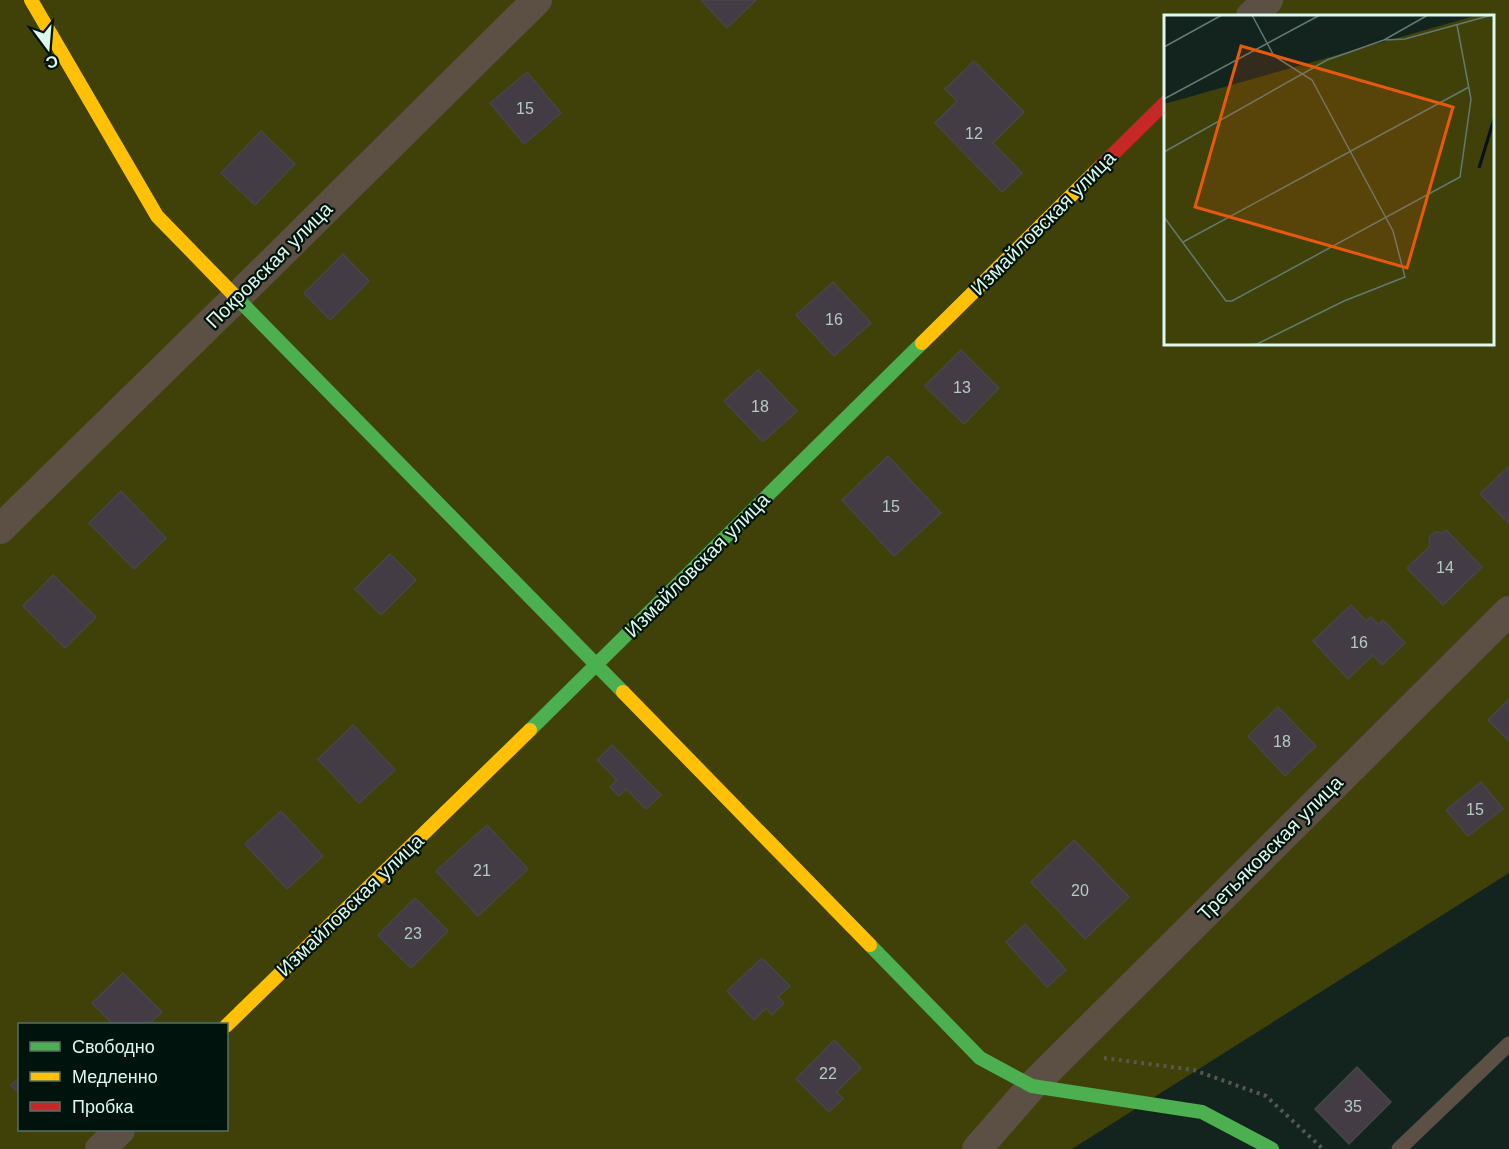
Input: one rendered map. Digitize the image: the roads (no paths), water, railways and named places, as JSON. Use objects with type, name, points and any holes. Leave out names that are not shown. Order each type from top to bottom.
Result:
[{"type":"street","points":[[31,0],[157,216],[980,1058],[1032,1086],[1202,1112],[1272,1149]]},
{"type":"street","name":"Покровская улица","points":[[0,529],[537,0]]},
{"type":"street","points":[[1252,15],[1268,0]]},
{"type":"street","name":"Измайловская улица","points":[[228,1024],[596,665],[1164,104]]},
{"type":"street","name":"Третьяковская улица","points":[[977,1149],[1032,1086],[1509,611]]},
{"type":"street","points":[[100,1149],[119,1131]]},
{"type":"lane","points":[[1399,1149],[1509,1044]]}]
